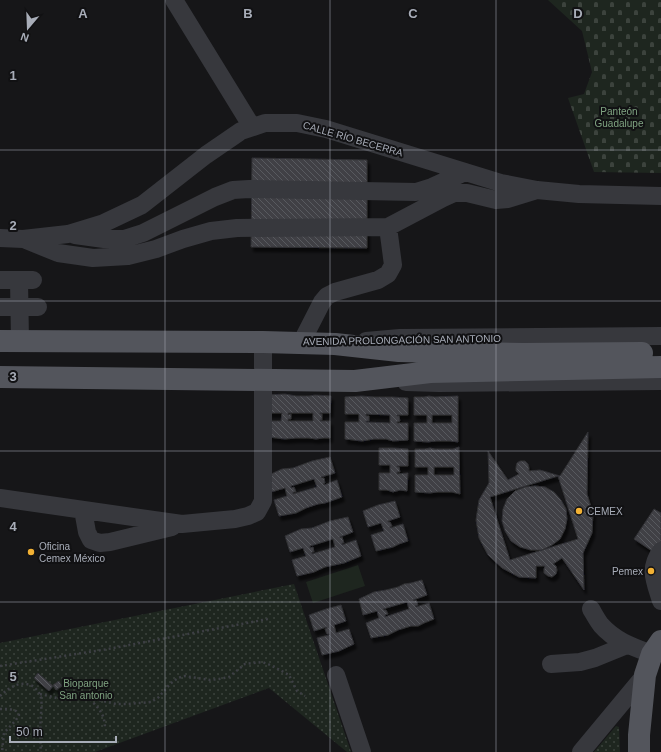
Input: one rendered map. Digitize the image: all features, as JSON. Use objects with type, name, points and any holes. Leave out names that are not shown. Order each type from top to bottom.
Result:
[{"type":"main road","name":"AVENIDA PROLONGACIÓN SAN ANTONIO","points":[[10,341],[263,342],[335,344]]},
{"type":"main road","points":[[335,344],[399,351],[523,354],[661,352]]},
{"type":"main road","points":[[0,377],[355,381],[430,372],[661,367]]},
{"type":"main road","points":[[638,752],[638,735],[645,675],[657,647]]},
{"type":"street","points":[[174,0],[252,127]]},
{"type":"street","name":"CALLE RÍO BECERRA","points":[[0,238],[23,238],[68,234],[104,223],[142,205],[206,155],[241,131],[265,123],[296,123],[326,129],[501,183],[537,190],[579,194],[661,196]]},
{"type":"street","points":[[68,234],[104,239],[124,239],[143,233],[233,190],[416,192],[432,187],[465,172]]},
{"type":"street","points":[[23,238],[58,253],[93,258],[128,256],[156,249],[211,231],[237,228],[388,227],[454,193],[467,193],[496,200],[537,190]]},
{"type":"street","points":[[301,343],[322,302],[327,296],[335,292],[378,280],[388,274],[393,265],[388,227]]},
{"type":"street","points":[[0,280],[26,280],[10,341]]},
{"type":"street","points":[[0,307],[38,307]]},
{"type":"street","name":"AVENIDA PROLONGACIÓN SAN ANTONIO","points":[[335,344],[400,338],[661,336]]},
{"type":"street","points":[[83,510],[87,532],[91,540],[100,543],[110,542],[182,524],[235,519],[257,512],[263,501],[263,342]]},
{"type":"street","points":[[355,381],[439,384],[661,381]]},
{"type":"street","points":[[6,502],[83,510],[182,524]]},
{"type":"street","points":[[661,551],[657,556],[653,567],[654,578],[661,600]]},
{"type":"street","points":[[591,609],[601,624],[611,635],[627,644],[657,647]]},
{"type":"street","points":[[551,664],[580,662],[595,658],[627,644]]},
{"type":"street","points":[[336,675],[362,752]]},
{"type":"street","points":[[581,752],[645,675]]},
{"type":"path","points":[[0,666],[108,649],[268,619]]},
{"type":"path","points":[[40,694],[61,699],[90,698],[116,704],[151,702],[159,697],[170,684],[178,678],[184,676],[219,680],[229,677],[245,664],[262,662],[289,676],[297,691],[305,696]]},
{"type":"path","points":[[0,696],[16,684],[25,683],[33,686],[40,694],[42,703],[41,752]]},
{"type":"path","points":[[90,698],[102,713],[105,720],[105,728]]},
{"type":"path","points":[[0,709],[16,711],[18,715],[16,720],[4,733],[2,752]]},
{"type":"green space","name":"Panteón Guadalupe","points":[[548,0],[661,0],[661,173],[594,172],[568,98],[584,94],[592,72],[582,31]]},
{"type":"green space","points":[[358,565],[365,586],[313,603],[306,582]]},
{"type":"green space","name":"Bioparque San antonio","points":[[294,584],[351,752],[347,752],[269,688],[95,752],[0,752],[0,643]]},
{"type":"green space","points":[[616,726],[619,727],[620,752],[594,752]]},
{"type":"building","points":[[252,158],[367,160],[367,248],[251,247]]},
{"type":"building","points":[[285,394],[296,396],[331,396],[330,413],[320,413],[322,414],[322,420],[320,421],[330,421],[330,438],[285,439],[268,437],[268,421],[281,421],[282,413],[268,413],[267,395]],"holes":[[[288,413],[313,413],[313,421],[288,421],[288,419],[291,419],[291,414],[288,415]]]},
{"type":"building","points":[[362,396],[408,398],[408,415],[397,415],[399,416],[400,421],[397,423],[408,423],[408,440],[393,441],[386,439],[374,439],[362,441],[345,439],[345,422],[359,422],[359,414],[345,414],[345,397]],"holes":[[[366,414],[390,415],[390,423],[366,422],[369,421],[369,416],[366,416]]]},
{"type":"building","points":[[458,396],[458,442],[414,441],[414,423],[427,423],[427,415],[414,415],[414,397]],"holes":[[[432,415],[452,415],[452,423],[432,423]]]},
{"type":"building","name":"CEMEX","points":[[588,432],[587,494],[593,513],[592,533],[583,553],[584,590],[562,558],[553,564],[556,566],[557,570],[556,574],[552,577],[544,573],[545,566],[536,566],[536,578],[519,577],[502,568],[488,555],[479,538],[476,520],[479,500],[489,483],[488,451],[508,480],[519,474],[516,471],[516,467],[517,463],[520,461],[525,461],[528,464],[529,471],[540,470],[560,476]],"holes":[[[525,487],[545,487],[554,492],[566,509],[567,519],[565,529],[560,539],[542,550],[531,550],[520,547],[511,541],[505,531],[502,521],[503,509],[507,499],[515,491]]]},
{"type":"building","points":[[459,447],[460,494],[452,492],[415,492],[415,475],[428,475],[428,467],[415,467],[415,449],[453,449]],"holes":[[[434,467],[454,467],[454,475],[434,475]]]},
{"type":"building","points":[[379,448],[408,449],[408,466],[397,466],[399,467],[400,472],[397,472],[397,474],[408,473],[407,491],[400,490],[393,492],[379,490],[379,473],[390,473],[390,465],[379,465]]},
{"type":"building","points":[[330,457],[335,473],[321,477],[324,478],[325,483],[323,484],[324,485],[337,480],[342,497],[306,508],[296,513],[279,516],[274,500],[287,496],[285,488],[271,492],[271,474],[282,469],[293,468],[312,461]],"holes":[[[314,479],[317,487],[293,494],[293,492],[296,492],[294,487],[291,488],[291,486]]]},
{"type":"building","points":[[558,476],[578,539],[510,560],[490,497]]},
{"type":"building","points":[[395,501],[400,517],[388,522],[390,522],[392,526],[390,528],[403,524],[408,541],[393,547],[376,551],[371,535],[384,531],[381,523],[368,527],[363,511],[378,505]]},
{"type":"building","points":[[654,509],[661,513],[661,557],[634,539]]},
{"type":"building","points":[[348,517],[353,532],[340,537],[342,537],[344,543],[342,543],[342,545],[356,540],[361,556],[344,563],[325,567],[314,572],[297,576],[292,560],[306,556],[303,548],[290,552],[285,536],[301,529],[312,528],[330,521]],"holes":[[[333,539],[335,547],[312,554],[312,552],[314,552],[313,547],[310,548],[310,546]]]},
{"type":"building","points":[[422,580],[427,595],[413,600],[416,600],[418,605],[415,606],[416,607],[429,603],[434,619],[418,626],[411,626],[388,635],[371,638],[366,623],[379,618],[377,611],[363,615],[359,599],[374,592]],"holes":[[[407,602],[409,609],[385,617],[385,615],[388,614],[386,610],[383,609]]]},
{"type":"building","points":[[341,605],[346,621],[334,625],[336,633],[349,629],[354,644],[339,651],[322,655],[317,638],[329,635],[325,629],[327,627],[314,631],[309,615]]},
{"type":"building","points":[[38,673],[53,686],[49,691],[34,678]]},
{"type":"building","points":[[59,681],[62,686],[56,690],[53,685]]},
{"type":"place","name":"CEMEX","points":[[579,511]]},
{"type":"place","name":"Oficina Cemex México","points":[[31,552]]},
{"type":"place","name":"Pemex","points":[[651,571]]}]
